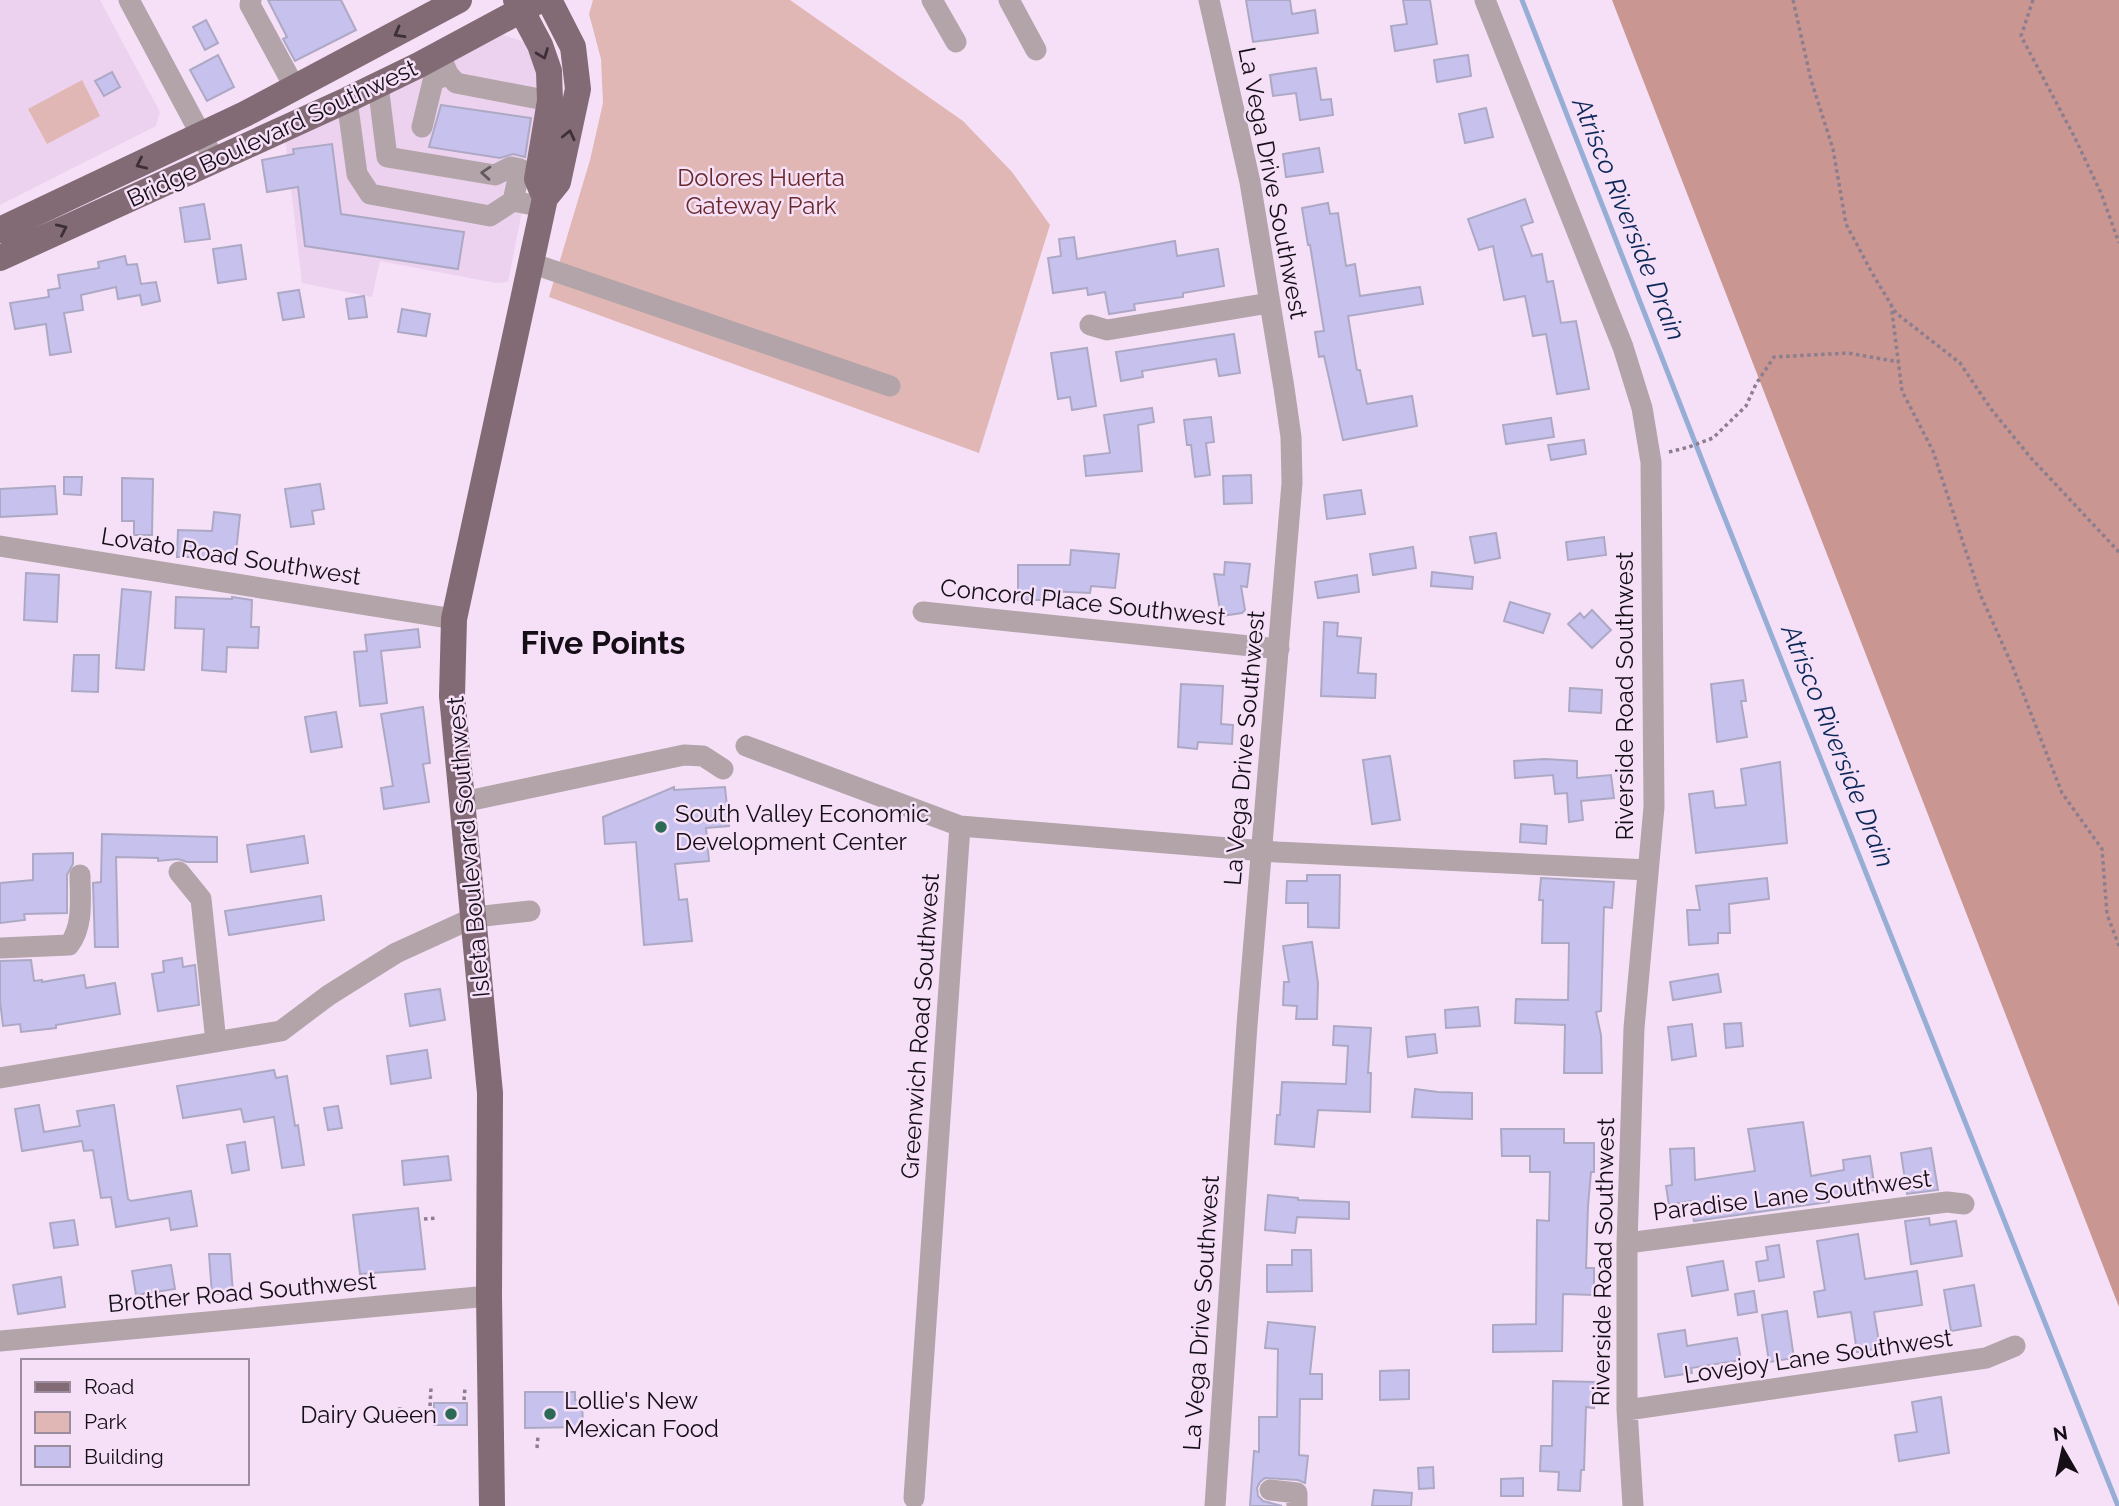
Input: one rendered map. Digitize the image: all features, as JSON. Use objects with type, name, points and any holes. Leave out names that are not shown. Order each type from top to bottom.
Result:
[{"type":"main road","name":"Bridge Boulevard Southwest","points":[[0,230],[296,88],[459,0]]},
{"type":"main road","name":"Isleta Boulevard Southwest","points":[[492,1506],[489,1296],[491,1093],[452,696],[454,619],[544,203],[558,182],[578,89],[573,47],[549,0]]},
{"type":"main road","name":"Bridge Boulevard Southwest","points":[[0,258],[378,85],[444,64],[526,3]]},
{"type":"main road","name":"Isleta Boulevard Southwest","points":[[526,3],[549,71],[550,101],[537,179],[544,203]]},
{"type":"street","points":[[129,0],[214,159]]},
{"type":"street","points":[[251,0],[250,5],[296,88]]},
{"type":"street","points":[[932,0],[956,42]]},
{"type":"street","points":[[1009,0],[1036,50]]},
{"type":"street","name":"La Vega Drive Southwest","points":[[1209,0],[1250,182],[1291,437],[1292,484],[1247,1025],[1215,1506]]},
{"type":"street","name":"Riverside Road Southwest","points":[[1485,0],[1623,347],[1642,408],[1651,462],[1654,807],[1634,1028],[1627,1243],[1627,1410],[1633,1506]]},
{"type":"street","points":[[422,127],[433,81],[444,64],[456,83],[550,101]]},
{"type":"street","points":[[378,85],[387,157]]},
{"type":"street","points":[[347,100],[357,174],[370,194],[491,216],[513,201],[544,203]]},
{"type":"street","points":[[360,180],[387,157],[495,175],[511,167],[520,169],[513,201]]},
{"type":"street","points":[[531,263],[890,386]]},
{"type":"street","points":[[1090,325],[1107,330],[1269,303]]},
{"type":"street","name":"Lovato Road Southwest","points":[[0,546],[454,619]]},
{"type":"street","name":"Concord Place Southwest","points":[[923,612],[1279,649]]},
{"type":"street","points":[[747,746],[960,826],[1262,851],[1648,870]]},
{"type":"street","points":[[463,802],[684,755],[703,756],[723,769]]},
{"type":"street","name":"Greenwich Road Southwest","points":[[914,1498],[960,826]]},
{"type":"street","points":[[179,872],[201,899],[216,1042]]},
{"type":"street","points":[[0,948],[69,945],[77,936],[80,875]]},
{"type":"street","points":[[0,1078],[281,1031],[329,995],[396,953],[475,917],[530,911]]},
{"type":"street","name":"Paradise Lane Southwest","points":[[1627,1243],[1947,1202],[1964,1204]]},
{"type":"street","name":"Brother Road Southwest","points":[[0,1341],[489,1296]]},
{"type":"street","name":"Lovejoy Lane Southwest","points":[[1627,1410],[1986,1359],[2015,1346]]},
{"type":"street","points":[[1270,1490],[1297,1493],[1297,1506]]},
{"type":"path","points":[[1793,0],[1811,80],[1833,149],[1846,224],[1896,313],[1960,363],[1991,408],[2031,458],[2119,552]]},
{"type":"path","points":[[2033,0],[2021,36],[2101,193],[2119,243]]},
{"type":"path","points":[[1891,304],[1902,391],[1933,451],[1980,594],[2017,677],[2062,793],[2102,849],[2107,914],[2119,946]]},
{"type":"path","points":[[1689,447],[1713,438],[1746,406],[1756,384],[1774,357],[1848,354],[1899,362]]},
{"type":"path","points":[[424,1219],[437,1218]]},
{"type":"path","points":[[430,1406],[431,1388]]},
{"type":"path","points":[[464,1400],[465,1388]]},
{"type":"path","points":[[400,1407],[400,1420]]},
{"type":"path","points":[[537,1448],[538,1436]]},
{"type":"shaded area","points":[[0,0],[100,0],[160,112],[156,126],[0,205]]},
{"type":"shaded area","points":[[1612,0],[2119,0],[2119,1307]]},
{"type":"shaded area","points":[[497,35],[524,42],[535,51],[542,110],[508,282],[496,283],[380,261],[372,297],[302,283],[285,138]]},
{"type":"green space","name":"Dolores Huerta Gateway Park","points":[[593,0],[790,0],[963,121],[1012,172],[1050,225],[979,453],[549,297],[590,160],[603,103],[601,59],[589,14]]},
{"type":"green space","points":[[82,80],[100,116],[47,144],[28,109]]},
{"type":"building","points":[[268,0],[341,0],[356,30],[295,61],[283,39],[287,37]]},
{"type":"building","points":[[1246,0],[1290,0],[1292,14],[1315,10],[1318,33],[1253,42]]},
{"type":"building","points":[[1403,0],[1430,0],[1437,44],[1395,51],[1391,26],[1407,24]]},
{"type":"building","points":[[206,20],[218,43],[205,50],[193,27]]},
{"type":"building","points":[[218,55],[234,87],[207,101],[190,70]]},
{"type":"building","points":[[1468,55],[1471,76],[1437,82],[1434,60]]},
{"type":"building","points":[[1316,68],[1321,100],[1331,99],[1333,115],[1300,120],[1296,93],[1273,96],[1270,75]]},
{"type":"building","points":[[112,72],[120,87],[104,96],[95,81]]},
{"type":"building","points":[[441,105],[531,118],[525,157],[513,154],[500,158],[429,147]]},
{"type":"building","points":[[1486,108],[1493,137],[1465,143],[1459,114]]},
{"type":"building","points":[[332,144],[341,214],[464,232],[458,269],[305,246],[298,187],[267,192],[262,160],[294,154],[293,149]]},
{"type":"building","points":[[1319,148],[1323,172],[1286,177],[1283,154]]},
{"type":"building","points":[[1525,199],[1533,222],[1521,226],[1532,256],[1542,254],[1547,282],[1553,281],[1561,323],[1576,321],[1589,389],[1557,394],[1546,334],[1533,336],[1525,296],[1504,300],[1493,246],[1479,250],[1468,219]]},
{"type":"building","points":[[1328,203],[1330,214],[1338,213],[1346,266],[1355,264],[1360,296],[1420,287],[1423,304],[1348,316],[1357,370],[1360,370],[1367,404],[1412,396],[1417,426],[1343,440],[1324,356],[1319,357],[1315,332],[1324,331],[1302,208]]},
{"type":"building","points":[[204,204],[210,239],[185,242],[180,208]]},
{"type":"building","points":[[1074,237],[1077,259],[1175,241],[1177,256],[1218,249],[1224,286],[1183,293],[1183,297],[1134,304],[1135,310],[1109,314],[1105,292],[1088,295],[1087,288],[1053,293],[1048,258],[1061,256],[1059,239]]},
{"type":"building","points":[[241,245],[246,279],[218,283],[213,249]]},
{"type":"building","points":[[125,256],[127,265],[137,264],[141,284],[156,282],[160,301],[142,305],[140,295],[118,299],[116,287],[81,295],[83,310],[64,313],[71,352],[50,355],[46,324],[15,329],[10,303],[49,297],[48,290],[60,288],[58,275],[99,268],[98,262]]},
{"type":"building","points":[[299,290],[304,317],[283,320],[278,293]]},
{"type":"building","points":[[364,296],[367,317],[349,319],[346,299]]},
{"type":"building","points":[[402,309],[430,314],[426,336],[398,332]]},
{"type":"building","points":[[1234,334],[1240,373],[1219,376],[1216,359],[1142,371],[1143,377],[1121,381],[1116,352]]},
{"type":"building","points":[[1087,348],[1096,406],[1072,410],[1070,397],[1058,399],[1051,353]]},
{"type":"building","points":[[1152,408],[1154,422],[1138,425],[1142,471],[1086,476],[1084,456],[1110,453],[1104,415]]},
{"type":"building","points":[[1211,417],[1214,442],[1206,443],[1210,475],[1195,477],[1191,445],[1187,445],[1184,420]]},
{"type":"building","points":[[1551,418],[1554,437],[1506,444],[1503,425]]},
{"type":"building","points":[[1584,440],[1586,454],[1551,460],[1548,445]]},
{"type":"building","points":[[1251,475],[1252,503],[1224,504],[1223,476]]},
{"type":"building","points":[[64,477],[82,477],[81,495],[64,494]]},
{"type":"building","points":[[122,478],[153,479],[152,535],[134,535],[134,521],[122,521]]},
{"type":"building","points":[[320,484],[324,509],[312,511],[314,524],[291,527],[285,489]]},
{"type":"building","points":[[55,486],[57,514],[0,517],[0,489]]},
{"type":"building","points":[[1361,490],[1365,514],[1327,519],[1324,495]]},
{"type":"building","points":[[214,512],[240,515],[235,562],[209,559],[210,557],[177,557],[178,530],[212,531]]},
{"type":"building","points":[[1496,533],[1500,558],[1475,563],[1470,537]]},
{"type":"building","points":[[1604,537],[1606,555],[1568,560],[1566,542]]},
{"type":"building","points":[[1413,547],[1416,568],[1373,575],[1370,554]]},
{"type":"building","points":[[1071,550],[1119,554],[1115,588],[1091,586],[1090,593],[1048,591],[1048,600],[1018,600],[1018,565],[1070,565]]},
{"type":"building","points":[[1225,562],[1250,564],[1247,587],[1241,586],[1245,610],[1242,613],[1221,616],[1214,574],[1224,575]]},
{"type":"building","points":[[1432,572],[1473,577],[1472,589],[1431,586]]},
{"type":"building","points":[[26,573],[59,575],[57,622],[24,620]]},
{"type":"building","points":[[1357,575],[1359,592],[1318,598],[1315,582]]},
{"type":"building","points":[[122,589],[151,592],[144,670],[116,668]]},
{"type":"building","points":[[176,597],[232,597],[252,600],[251,627],[259,627],[258,648],[227,647],[226,672],[202,670],[204,629],[175,628]]},
{"type":"building","points":[[1510,602],[1550,614],[1543,633],[1504,621]]},
{"type":"building","points":[[1592,610],[1611,630],[1592,648],[1568,624],[1580,613],[1584,618]]},
{"type":"building","points":[[1324,622],[1338,623],[1337,636],[1361,638],[1358,673],[1376,674],[1375,698],[1321,696]]},
{"type":"building","points":[[418,629],[420,647],[381,651],[387,703],[360,706],[354,652],[367,651],[365,635]]},
{"type":"building","points":[[74,655],[99,655],[98,692],[72,691]]},
{"type":"building","points":[[1743,680],[1746,701],[1741,701],[1747,737],[1717,742],[1711,684]]},
{"type":"building","points":[[1181,684],[1223,686],[1221,724],[1233,725],[1232,744],[1198,742],[1197,749],[1178,747]]},
{"type":"building","points":[[1570,688],[1602,690],[1601,713],[1569,711]]},
{"type":"building","points":[[423,707],[430,763],[423,764],[429,802],[384,809],[381,788],[393,786],[381,714]]},
{"type":"building","points":[[336,712],[342,747],[311,752],[305,717]]},
{"type":"building","points":[[1390,756],[1400,820],[1372,824],[1363,760]]},
{"type":"building","points":[[1514,761],[1577,761],[1577,778],[1611,775],[1614,798],[1581,801],[1583,820],[1569,822],[1567,793],[1555,794],[1553,775],[1515,778]]},
{"type":"building","points":[[1780,762],[1787,843],[1696,853],[1689,794],[1713,791],[1715,808],[1746,805],[1741,769]]},
{"type":"building","name":"South Valley Economic Development Center","points":[[674,787],[674,790],[725,787],[729,826],[706,828],[709,861],[675,864],[679,900],[687,899],[692,941],[644,945],[636,842],[605,844],[603,817]]},
{"type":"building","points":[[1521,824],[1547,826],[1546,844],[1520,842]]},
{"type":"building","points":[[102,834],[217,837],[217,862],[116,857],[118,947],[95,947],[93,883],[101,882]]},
{"type":"building","points":[[304,836],[308,863],[251,872],[247,845]]},
{"type":"building","points":[[73,853],[73,864],[67,875],[67,913],[24,914],[25,920],[0,923],[0,883],[33,880],[33,854]]},
{"type":"building","points":[[1307,875],[1340,875],[1339,928],[1308,927],[1308,903],[1286,903],[1287,881],[1307,881]]},
{"type":"building","points":[[1541,878],[1614,882],[1612,908],[1604,907],[1601,1011],[1596,1012],[1601,1035],[1602,1073],[1564,1073],[1565,1025],[1515,1023],[1516,999],[1568,1000],[1569,943],[1542,943],[1543,900],[1539,900]]},
{"type":"building","points":[[1767,878],[1769,899],[1729,904],[1730,933],[1718,933],[1718,943],[1689,945],[1687,910],[1700,910],[1696,886]]},
{"type":"building","points":[[321,896],[324,920],[229,935],[225,911]]},
{"type":"building","points":[[1312,942],[1318,983],[1317,1019],[1296,1019],[1297,1006],[1283,1005],[1284,982],[1289,982],[1283,946]]},
{"type":"building","points":[[182,958],[183,967],[195,965],[199,1005],[158,1011],[152,974],[164,972],[163,961]]},
{"type":"building","points":[[31,960],[34,981],[84,975],[86,988],[115,983],[120,1014],[56,1025],[56,1028],[21,1032],[20,1024],[3,1026],[0,961]]},
{"type":"building","points":[[1718,974],[1721,992],[1673,1000],[1670,982]]},
{"type":"building","points":[[440,989],[445,1020],[410,1026],[405,994]]},
{"type":"building","points":[[1478,1007],[1480,1026],[1446,1028],[1445,1010]]},
{"type":"building","points":[[1741,1023],[1743,1046],[1726,1048],[1724,1024]]},
{"type":"building","points":[[1692,1024],[1696,1056],[1672,1060],[1668,1027]]},
{"type":"building","points":[[1334,1026],[1371,1028],[1368,1073],[1371,1073],[1370,1112],[1318,1110],[1314,1147],[1275,1144],[1282,1082],[1346,1084],[1348,1046],[1333,1045]]},
{"type":"building","points":[[1435,1034],[1437,1053],[1408,1057],[1406,1037]]},
{"type":"building","points":[[427,1050],[431,1078],[391,1084],[387,1056]]},
{"type":"building","points":[[274,1070],[276,1078],[287,1076],[304,1165],[282,1168],[274,1117],[244,1122],[241,1109],[183,1118],[177,1086]]},
{"type":"building","points":[[1415,1089],[1472,1093],[1472,1119],[1412,1117]]},
{"type":"building","points":[[39,1105],[44,1132],[80,1126],[77,1111],[114,1105],[128,1199],[131,1201],[191,1191],[197,1226],[171,1230],[169,1218],[116,1227],[111,1197],[101,1198],[93,1150],[84,1151],[82,1141],[22,1151],[15,1109]]},
{"type":"building","points":[[338,1106],[342,1128],[328,1130],[324,1108]]},
{"type":"building","points":[[1803,1122],[1811,1176],[1844,1170],[1843,1160],[1870,1156],[1875,1190],[1829,1198],[1829,1202],[1694,1221],[1691,1201],[1669,1205],[1666,1186],[1672,1185],[1670,1149],[1694,1148],[1695,1180],[1755,1171],[1748,1129]]},
{"type":"building","points":[[1501,1129],[1564,1129],[1564,1143],[1594,1143],[1586,1268],[1594,1268],[1594,1295],[1563,1294],[1562,1351],[1493,1352],[1493,1325],[1536,1324],[1537,1220],[1549,1221],[1550,1172],[1530,1172],[1530,1156],[1502,1156]]},
{"type":"building","points":[[245,1142],[249,1170],[232,1173],[227,1145]]},
{"type":"building","points":[[1931,1148],[1938,1190],[1907,1194],[1901,1153]]},
{"type":"building","points":[[448,1156],[451,1180],[404,1185],[402,1161]]},
{"type":"building","points":[[1268,1195],[1298,1200],[1349,1202],[1349,1219],[1297,1217],[1295,1233],[1265,1230]]},
{"type":"building","points":[[418,1208],[425,1269],[360,1274],[353,1215]]},
{"type":"building","points":[[1929,1218],[1930,1225],[1956,1221],[1962,1256],[1911,1264],[1905,1221]]},
{"type":"building","points":[[74,1220],[78,1245],[54,1248],[50,1223]]},
{"type":"building","points":[[1858,1234],[1865,1279],[1917,1271],[1922,1305],[1874,1312],[1880,1348],[1857,1352],[1851,1312],[1818,1317],[1814,1292],[1825,1290],[1817,1241]]},
{"type":"building","points":[[1779,1245],[1784,1277],[1759,1281],[1756,1262],[1768,1260],[1766,1247]]},
{"type":"building","points":[[1292,1250],[1311,1250],[1312,1291],[1267,1292],[1267,1265],[1292,1265]]},
{"type":"building","points":[[209,1254],[230,1254],[233,1293],[212,1294]]},
{"type":"building","points":[[1723,1261],[1728,1290],[1692,1296],[1687,1267]]},
{"type":"building","points":[[171,1265],[175,1289],[136,1295],[132,1271]]},
{"type":"building","points":[[61,1277],[65,1307],[18,1314],[13,1285]]},
{"type":"building","points":[[1974,1285],[1981,1326],[1951,1331],[1944,1290]]},
{"type":"building","points":[[1754,1291],[1757,1312],[1738,1315],[1735,1294]]},
{"type":"building","points":[[1787,1311],[1794,1358],[1769,1362],[1762,1315]]},
{"type":"building","points":[[1268,1322],[1315,1327],[1310,1374],[1322,1374],[1322,1399],[1300,1399],[1299,1455],[1308,1456],[1305,1483],[1298,1480],[1265,1478],[1257,1488],[1258,1496],[1263,1501],[1282,1506],[1250,1506],[1254,1451],[1259,1452],[1259,1417],[1277,1417],[1278,1349],[1265,1348]]},
{"type":"building","points":[[1685,1330],[1687,1346],[1737,1338],[1741,1360],[1691,1368],[1692,1373],[1665,1377],[1658,1334]]},
{"type":"building","points":[[1409,1370],[1409,1399],[1380,1400],[1380,1371]]},
{"type":"building","points":[[1553,1381],[1595,1382],[1594,1408],[1586,1407],[1584,1470],[1581,1470],[1580,1491],[1558,1490],[1559,1472],[1540,1471],[1541,1446],[1552,1446]]},
{"type":"building","name":"Lollie's New Mexican Food","points":[[525,1392],[575,1392],[575,1400],[582,1400],[583,1427],[525,1428]]},
{"type":"building","points":[[1941,1397],[1949,1453],[1899,1461],[1895,1435],[1917,1432],[1912,1402]]},
{"type":"building","name":"Dairy Queen","points":[[434,1403],[467,1403],[467,1425],[434,1425]]},
{"type":"building","points":[[1433,1467],[1434,1488],[1419,1489],[1418,1468]]},
{"type":"building","points":[[1523,1478],[1523,1496],[1501,1496],[1501,1479]]},
{"type":"building","points":[[1374,1490],[1412,1493],[1411,1506],[1372,1506]]},
{"type":"waterway","name":"Atrisco Riverside Drain","points":[[1522,0],[1718,501],[2118,1506]]},
{"type":"place","name":"South Valley Economic Development Center","points":[[661,827]]},
{"type":"place","name":"Dairy Queen","points":[[451,1414]]},
{"type":"place","name":"Lollie's New Mexican Food","points":[[550,1414]]},
{"type":"district","name":"Five Points","points":[[603,642]]}]
